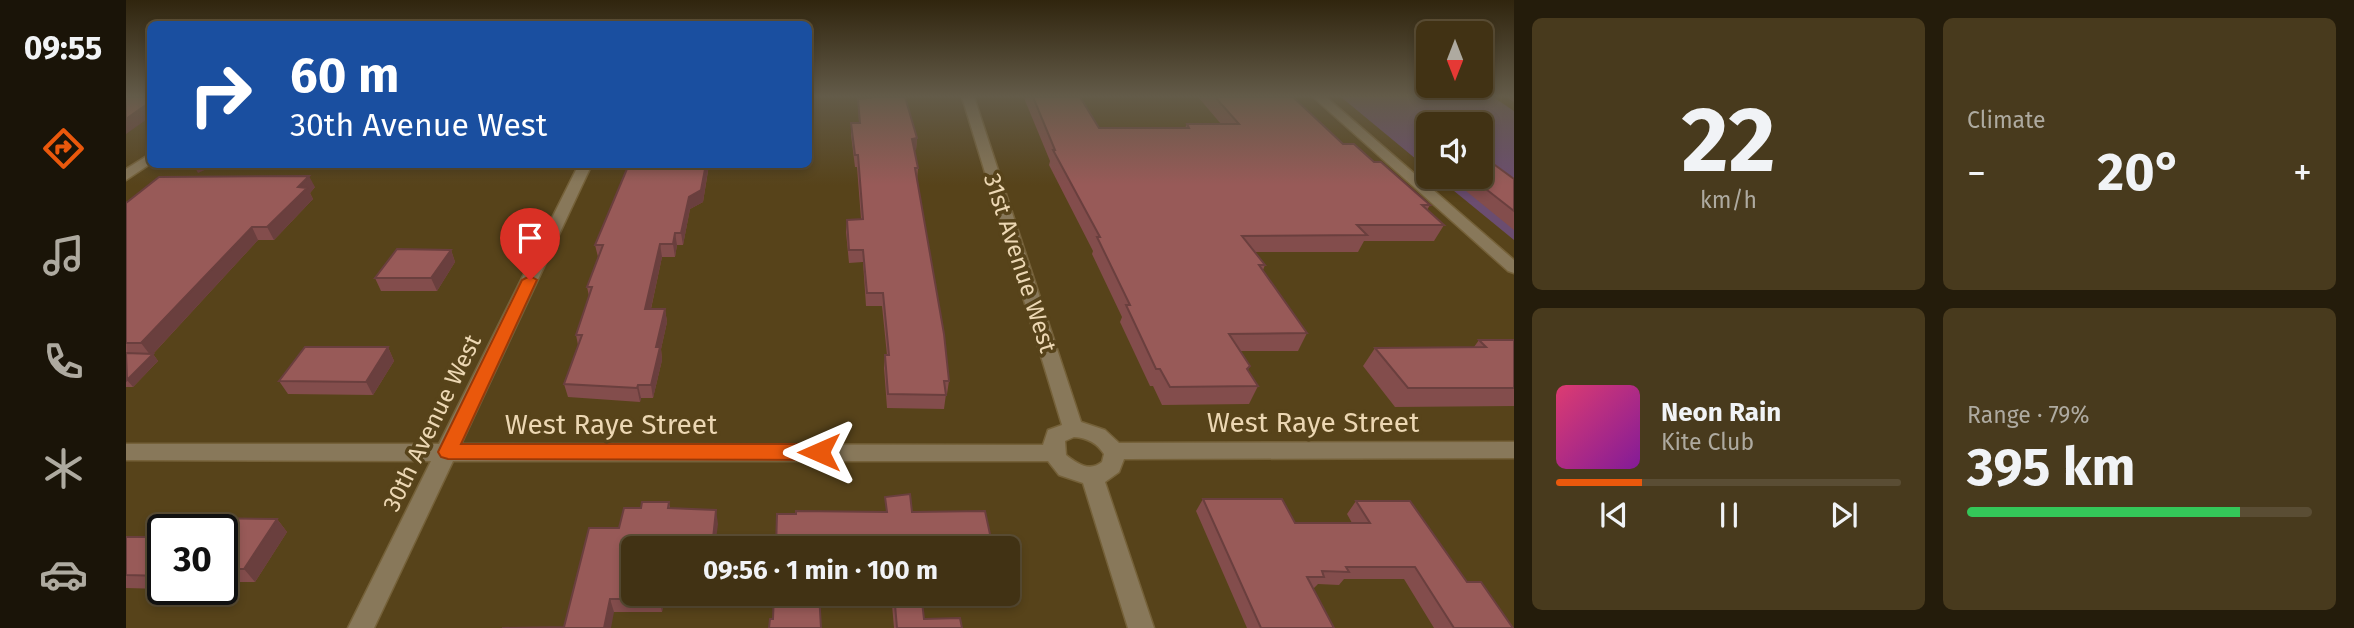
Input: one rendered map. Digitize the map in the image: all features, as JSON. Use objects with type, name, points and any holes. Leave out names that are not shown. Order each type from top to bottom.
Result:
[{"type":"street","name":"31st Avenue West","points":[[977,126],[1073,429]]},
{"type":"street","points":[[1352,126],[1514,268]]},
{"type":"street","points":[[126,176],[147,160]]},
{"type":"street","name":"30th Avenue West","points":[[361,628],[584,168]]},
{"type":"street","points":[[1073,429],[1098,434],[1113,451],[1115,462],[1111,468],[1104,474],[1092,476],[1073,472],[1063,466],[1053,453],[1052,443],[1055,436],[1073,429]]},
{"type":"street","name":"West Raye Street","points":[[1113,451],[1514,450]]},
{"type":"street","name":"West Raye Street","points":[[126,452],[1053,453]]},
{"type":"street","points":[[1092,476],[1140,628]]},
{"type":"shaded area","points":[[1376,126],[1416,126],[1416,159]]},
{"type":"shaded area","points":[[1493,126],[1514,126],[1514,240],[1452,189],[1493,189]]},
{"type":"building","points":[[851,126],[914,126],[917,138],[912,139],[918,168],[915,168],[944,334],[949,381],[944,381],[946,395],[888,394],[885,355],[889,355],[883,293],[867,293],[863,250],[849,250],[847,220],[863,219],[858,155],[855,155]]},
{"type":"building","points":[[1045,126],[1324,126],[1343,144],[1354,144],[1374,162],[1381,162],[1430,205],[1422,205],[1444,225],[1357,225],[1367,235],[1242,236],[1265,265],[1259,265],[1307,333],[1229,334],[1250,366],[1247,369],[1258,386],[1170,387],[1160,369],[1156,369],[1126,305],[1130,305],[1097,237],[1100,237]]},
{"type":"building","points":[[1493,164],[1514,179],[1514,211],[1486,189],[1493,189]]},
{"type":"building","points":[[627,168],[705,168],[701,190],[689,197],[681,233],[675,233],[673,244],[660,244],[645,309],[665,309],[651,385],[638,385],[637,388],[564,384],[582,335],[576,335],[592,287],[587,287],[603,245],[595,245]]},
{"type":"building","points":[[309,176],[298,187],[307,188],[267,227],[252,227],[141,343],[126,343],[126,203],[159,177]]},
{"type":"building","points":[[397,249],[451,250],[431,278],[375,278]]},
{"type":"building","points":[[1479,340],[1514,340],[1514,388],[1408,388],[1375,348],[1486,347]]},
{"type":"building","points":[[305,347],[388,347],[366,382],[279,381]]},
{"type":"building","points":[[126,353],[153,354],[127,380]]},
{"type":"building","points":[[910,494],[912,512],[985,511],[990,536],[776,536],[777,514],[796,514],[796,511],[887,512],[885,497]]},
{"type":"building","points":[[1203,499],[1282,499],[1295,523],[1370,523],[1356,501],[1410,501],[1467,582],[1481,582],[1513,628],[1454,628],[1415,567],[1346,567],[1349,572],[1322,571],[1324,577],[1307,577],[1334,628],[1261,628]]},
{"type":"building","points":[[642,502],[669,502],[668,508],[716,510],[713,536],[621,536],[621,599],[610,599],[604,628],[502,628],[564,627],[589,528],[619,528],[624,508],[641,508]]},
{"type":"building","points":[[238,519],[277,519],[244,569],[238,569]]},
{"type":"building","points":[[126,537],[147,537],[147,576],[126,575]]},
{"type":"building","points":[[774,606],[820,606],[821,628],[769,628],[770,619],[773,619]]},
{"type":"building","points":[[895,606],[922,606],[924,619],[960,618],[962,628],[897,628]]},
{"type":"route","points":[[530,280],[448,452],[819,452]]}]
